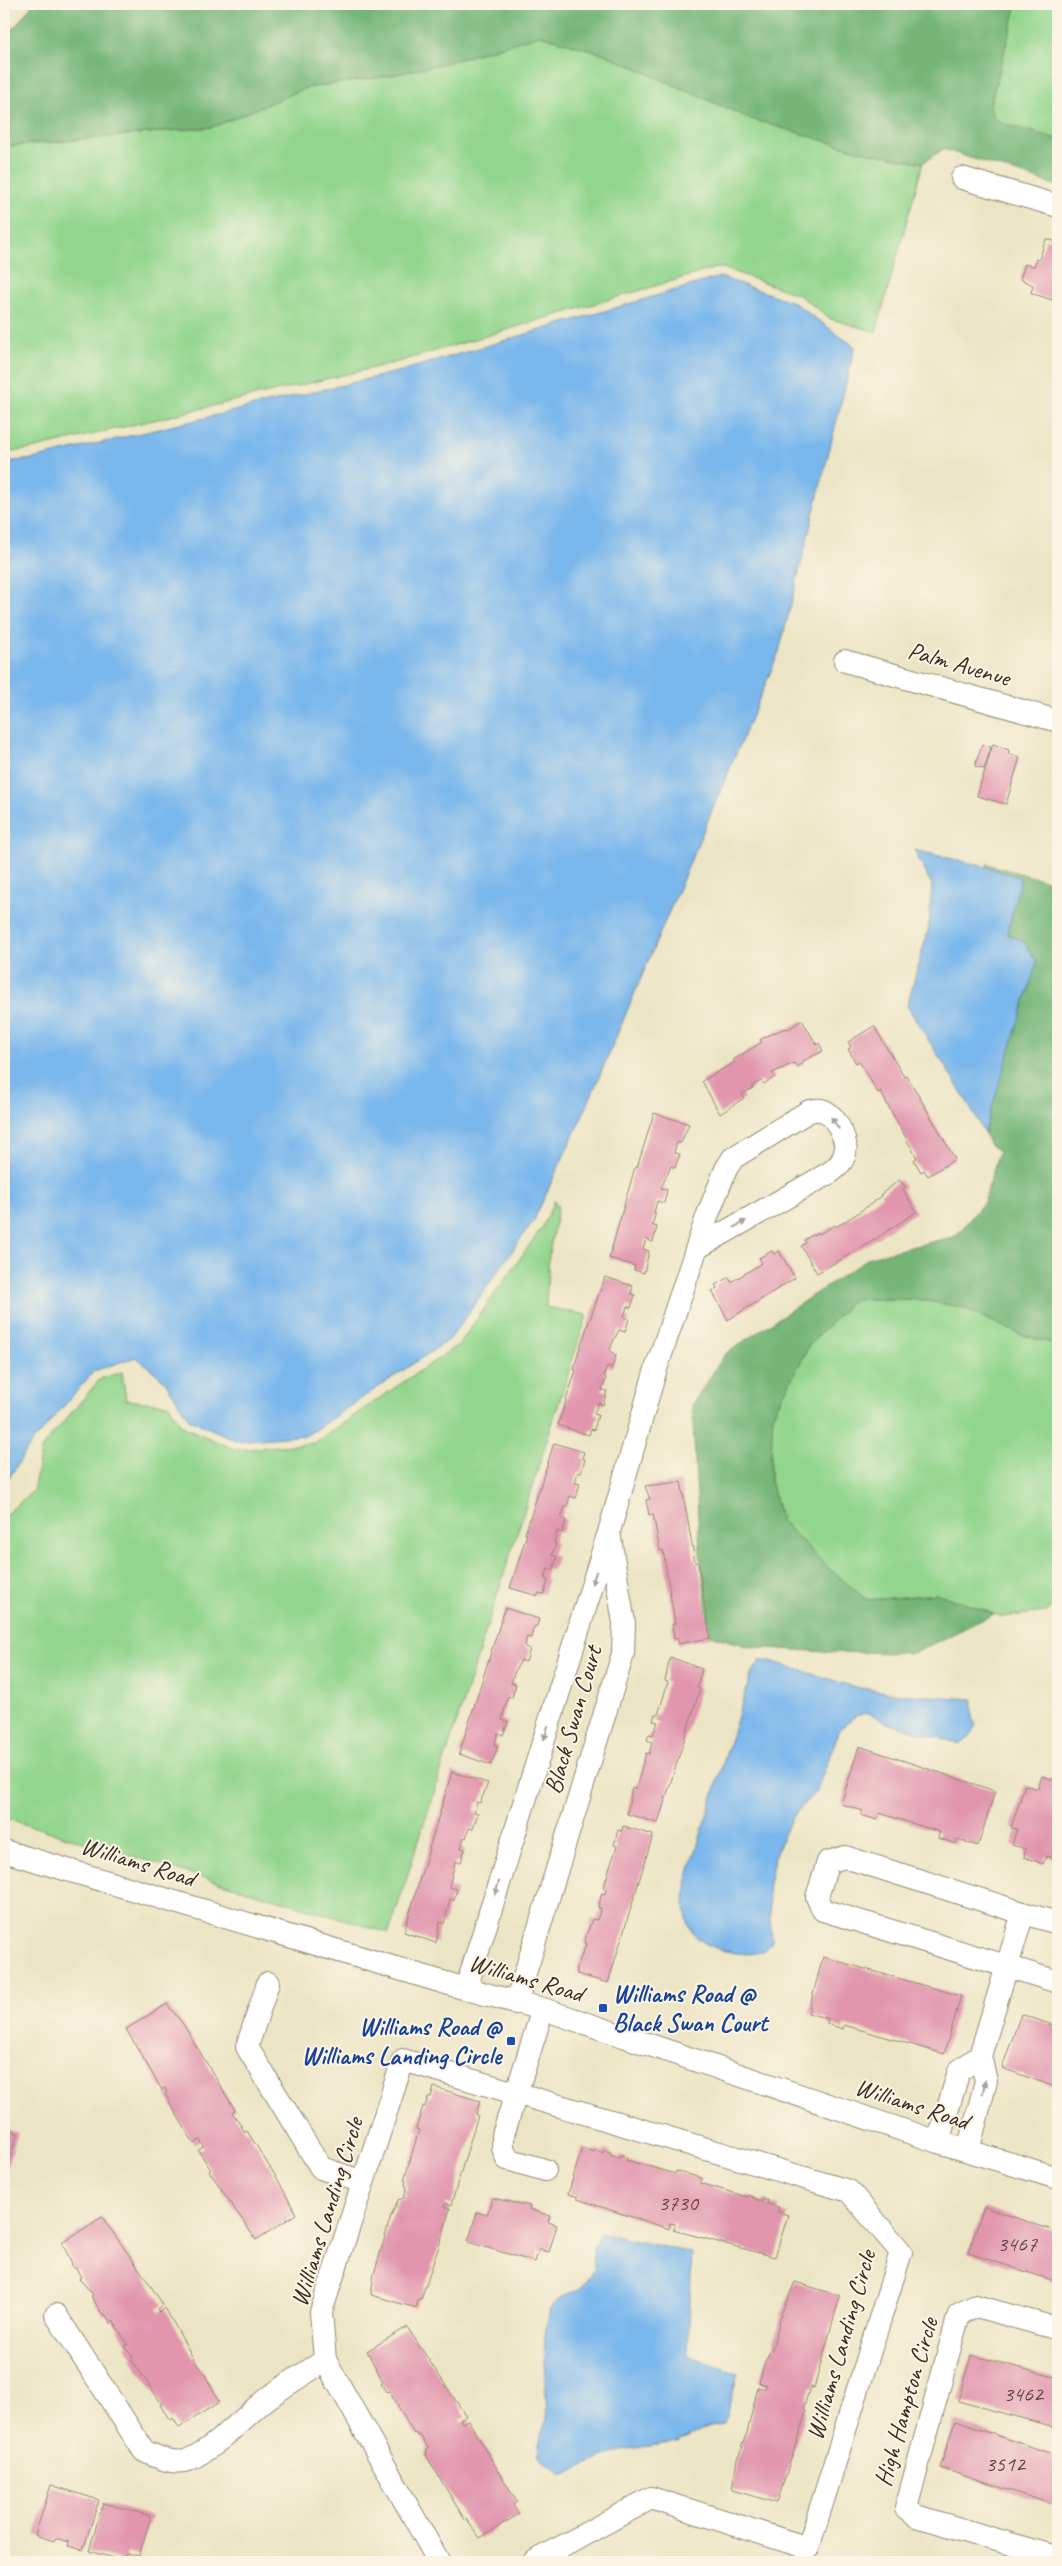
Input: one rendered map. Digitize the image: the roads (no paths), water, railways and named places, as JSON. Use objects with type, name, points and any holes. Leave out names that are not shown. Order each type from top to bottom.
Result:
[{"type":"street","points":[[962,178],[1058,206]]},
{"type":"street","name":"Palm Avenue","points":[[845,661],[1058,721]]},
{"type":"street","name":"Black Swan Court","points":[[516,2003],[623,1654],[624,1623],[609,1532],[655,1372],[708,1214],[726,1169],[733,1158],[809,1112],[820,1109],[828,1114],[843,1136],[846,1152],[842,1162],[831,1172],[697,1248]]},
{"type":"street","points":[[466,1989],[609,1532]]},
{"type":"street","name":"Williams Road","points":[[4,1851],[466,1989],[543,2009],[938,2142],[1058,2178]]},
{"type":"street","points":[[1058,1923],[846,1857],[828,1862],[817,1897],[823,1910],[1058,1982]]},
{"type":"street","points":[[968,2151],[986,2081],[980,2056],[1023,1912]]},
{"type":"street","points":[[268,1983],[247,2047],[321,2168],[363,2182]]},
{"type":"street","points":[[543,2009],[503,2135],[503,2148],[508,2159],[545,2170]]},
{"type":"street","points":[[938,2142],[959,2071],[980,2056]]},
{"type":"street","name":"Williams Landing Circle","points":[[438,2562],[325,2360],[321,2312],[403,2060],[849,2191],[901,2252],[808,2548],[651,2498],[534,2562]]},
{"type":"street","name":"High Hampton Circle","points":[[1058,2329],[976,2306],[959,2314],[906,2508],[916,2516],[1058,2558]]},
{"type":"street","points":[[56,2314],[144,2450],[158,2458],[169,2460],[187,2461],[207,2448],[267,2400],[325,2360]]},
{"type":"water","points":[[720,277],[793,302],[855,347],[779,652],[586,1108],[534,1220],[450,1339],[307,1435],[237,1441],[189,1419],[165,1381],[136,1357],[94,1371],[30,1445],[4,1486],[4,462],[33,459],[401,371]]},
{"type":"water","points":[[914,850],[987,867],[1021,878],[1007,934],[1023,941],[1037,962],[984,1133],[965,1098],[907,1006],[929,927],[932,885]]},
{"type":"water","points":[[760,1661],[771,1661],[855,1687],[899,1694],[973,1699],[973,1719],[976,1725],[970,1737],[961,1744],[890,1724],[868,1713],[855,1716],[840,1729],[817,1790],[792,1817],[776,1852],[768,1888],[772,1942],[762,1951],[743,1954],[721,1950],[702,1941],[695,1935],[688,1922],[685,1898],[687,1879],[751,1674]]},
{"type":"water","points":[[600,2233],[692,2253],[688,2355],[738,2374],[724,2423],[707,2427],[678,2442],[621,2450],[562,2475],[539,2456],[538,2444],[547,2419],[544,2361],[545,2333],[550,2309],[559,2299],[582,2287],[594,2269],[593,2249]]},
{"type":"place","name":"Williams Road @ Black Swan Court","points":[[603,2008]]},
{"type":"place","name":"Williams Road @ Williams Landing Circle","points":[[511,2041]]}]
